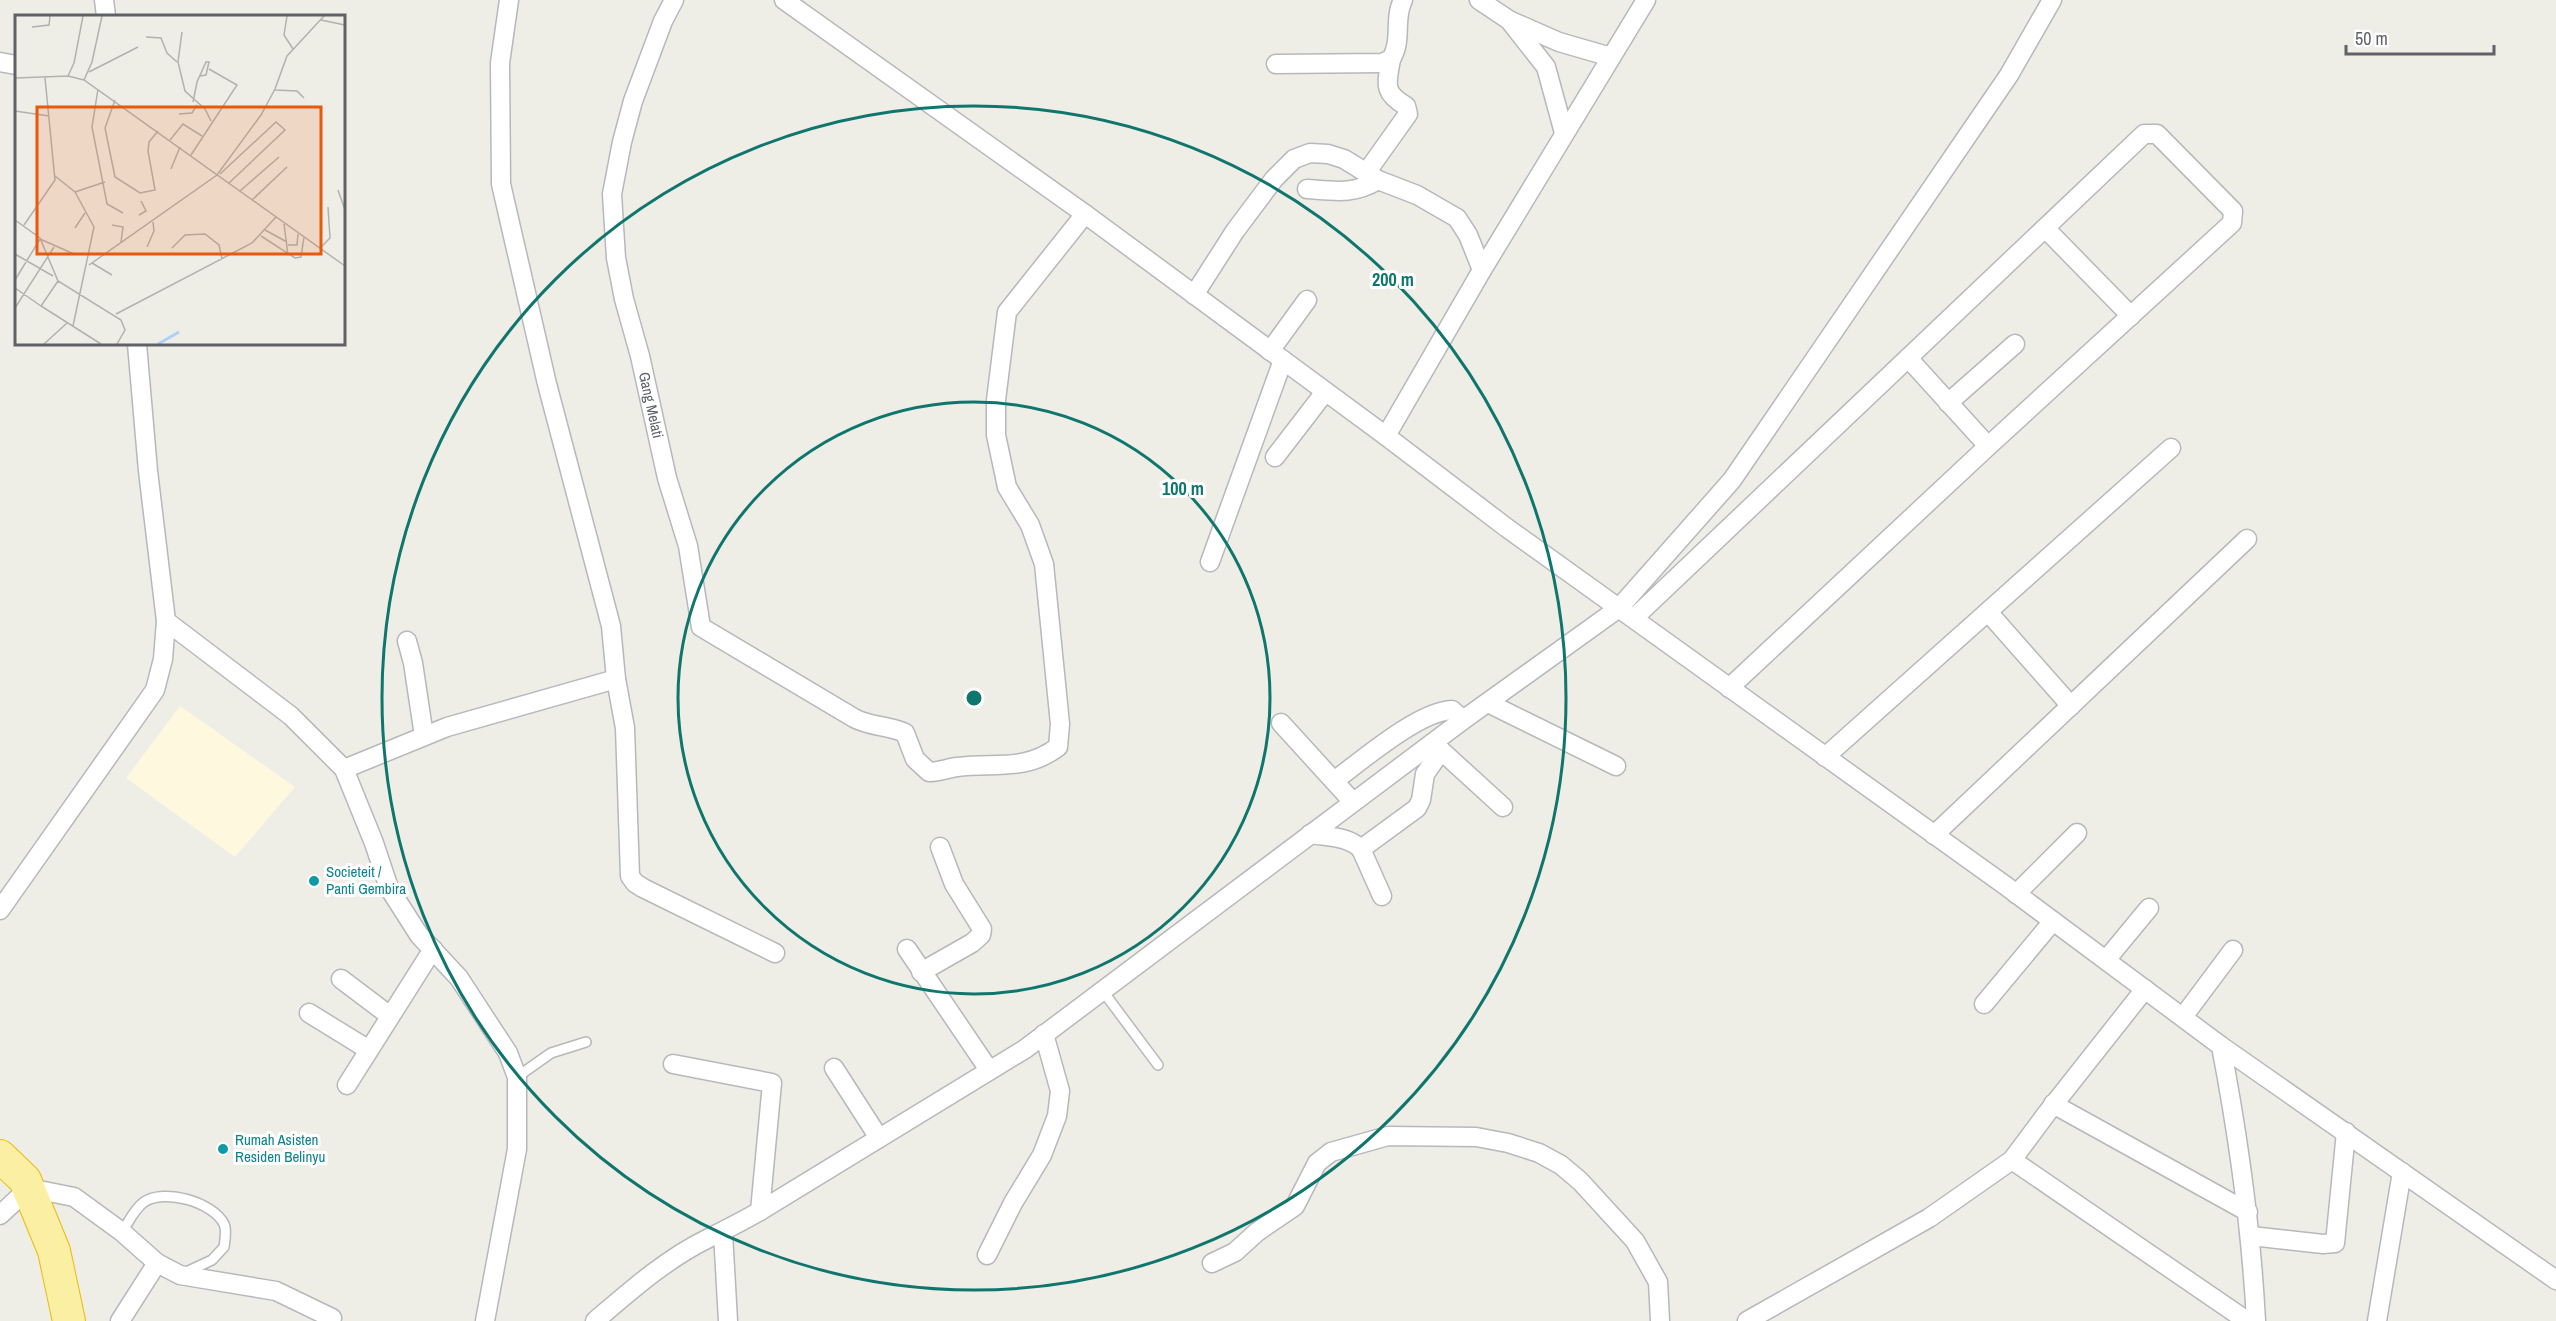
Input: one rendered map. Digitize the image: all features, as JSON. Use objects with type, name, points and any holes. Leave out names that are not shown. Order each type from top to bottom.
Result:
[{"type":"highway","points":[[0,1156],[25,1180],[29,1188],[54,1251],[69,1321]]},
{"type":"street","points":[[104,0],[106,15]]},
{"type":"street","points":[[509,0],[500,63],[501,184],[547,384],[611,626],[616,679],[625,728],[630,876],[643,888],[775,952]]},
{"type":"street","name":"Gang Melati","points":[[674,0],[663,21],[633,101],[621,142],[612,194],[616,258],[624,299],[640,356],[667,478],[688,546],[701,627],[871,725],[905,733],[915,759],[929,772],[939,772],[956,767],[1019,765],[1044,757],[1058,747],[1060,724],[1044,564],[1030,525],[1007,486],[996,435],[996,400],[1007,312],[1085,214]]},
{"type":"street","points":[[784,0],[1085,214],[1507,528],[2016,894],[2221,1046],[2400,1171],[2552,1270]]},
{"type":"street","points":[[1307,189],[1362,189],[1372,177],[1408,114],[1406,106],[1392,98],[1388,91],[1391,59],[1399,41],[1397,14],[1403,0]]},
{"type":"street","points":[[1479,0],[1509,20],[1559,42],[1611,57]]},
{"type":"street","points":[[1386,436],[1482,270],[1646,0]]},
{"type":"street","points":[[1626,613],[1732,480],[2009,75],[2052,0]]},
{"type":"street","points":[[1509,20],[1546,67],[1564,133]]},
{"type":"street","points":[[1276,64],[1382,63],[1391,59]]},
{"type":"street","points":[[0,62],[15,65]]},
{"type":"street","points":[[595,1321],[659,1270],[760,1211],[1044,1034],[1353,802],[1436,747],[1462,720],[1626,613],[1908,358],[2144,134],[2157,134],[2233,211],[2232,223],[1728,688]]},
{"type":"street","points":[[1194,295],[1263,192],[1294,159],[1310,153],[1328,154],[1344,159],[1372,177],[1417,195],[1457,218],[1468,235],[1482,270]]},
{"type":"street","points":[[2045,228],[2131,316]]},
{"type":"street","points":[[1210,562],[1277,356],[1307,300]]},
{"type":"street","points":[[1948,403],[2015,344]]},
{"type":"street","points":[[0,910],[155,690],[163,659],[166,621],[148,471],[137,345]]},
{"type":"street","points":[[1908,358],[1988,446]]},
{"type":"street","points":[[1275,457],[1325,392]]},
{"type":"street","points":[[1825,757],[2171,448]]},
{"type":"street","points":[[1934,835],[2247,539]]},
{"type":"street","points":[[1988,612],[2071,706]]},
{"type":"street","points":[[166,621],[291,716],[344,769],[388,888],[419,934],[459,978],[508,1053],[517,1077],[517,1149],[485,1321]]},
{"type":"street","points":[[407,641],[413,663],[424,736]]},
{"type":"street","points":[[344,769],[447,727],[616,679]]},
{"type":"street","points":[[1488,703],[1616,766]]},
{"type":"street","points":[[1334,781],[1393,738],[1434,713],[1452,710],[1462,720]]},
{"type":"street","points":[[1281,723],[1353,802]]},
{"type":"street","points":[[1436,747],[1503,807]]},
{"type":"street","points":[[1361,849],[1417,808],[1421,800],[1425,774],[1436,747]]},
{"type":"street","points":[[2016,894],[2077,833]]},
{"type":"street","points":[[1310,834],[1350,840],[1361,849],[1382,896]]},
{"type":"street","points":[[921,972],[972,943],[981,935],[982,929],[954,884],[940,847]]},
{"type":"street","points":[[2106,960],[2149,908]]},
{"type":"street","points":[[1984,1004],[2053,921]]},
{"type":"street","points":[[347,1084],[433,949]]},
{"type":"street","points":[[907,949],[989,1070]]},
{"type":"street","points":[[2183,1017],[2233,950]]},
{"type":"street","points":[[341,979],[390,1016]]},
{"type":"street","points":[[1747,1321],[1929,1218],[2012,1160],[2145,988]]},
{"type":"street","points":[[309,1013],[369,1050]]},
{"type":"street","points":[[987,1255],[1013,1203],[1042,1155],[1057,1116],[1060,1091],[1044,1034]]},
{"type":"street","points":[[2221,1046],[2236,1125],[2248,1212],[2256,1321]]},
{"type":"street","points":[[673,1064],[772,1083],[760,1211]]},
{"type":"street","points":[[834,1068],[879,1138]]},
{"type":"street","points":[[2054,1104],[2248,1212]]},
{"type":"street","points":[[2251,1236],[2323,1244],[2335,1243],[2346,1132]]},
{"type":"street","points":[[1212,1263],[1235,1252],[1257,1232],[1296,1206],[1317,1163],[1331,1152],[1388,1136],[1476,1137],[1508,1143],[1539,1153],[1562,1165],[1580,1181],[1635,1241],[1658,1282],[1660,1321]]},
{"type":"street","points":[[2012,1160],[2247,1321]]},
{"type":"street","points":[[2377,1321],[2400,1171]]},
{"type":"street","points":[[0,1215],[29,1188],[74,1197],[122,1232],[156,1263],[180,1275],[276,1291],[332,1318]]},
{"type":"street","points":[[715,1236],[728,1321]]},
{"type":"street","points":[[120,1321],[156,1263]]},
{"type":"lane","points":[[1102,990],[1158,1065]]},
{"type":"lane","points":[[517,1077],[551,1053],[586,1042]]},
{"type":"lane","points":[[122,1232],[144,1202],[155,1198],[189,1199],[212,1210],[224,1224],[224,1247],[212,1260],[180,1275]]},
{"type":"shaded area","points":[[180,706],[295,787],[235,857],[126,778]]},
{"type":"place","name":"Societeit / Panti Gembira","points":[[314,881]]},
{"type":"place","name":"Rumah Asisten Residen Belinyu","points":[[223,1149]]}]
